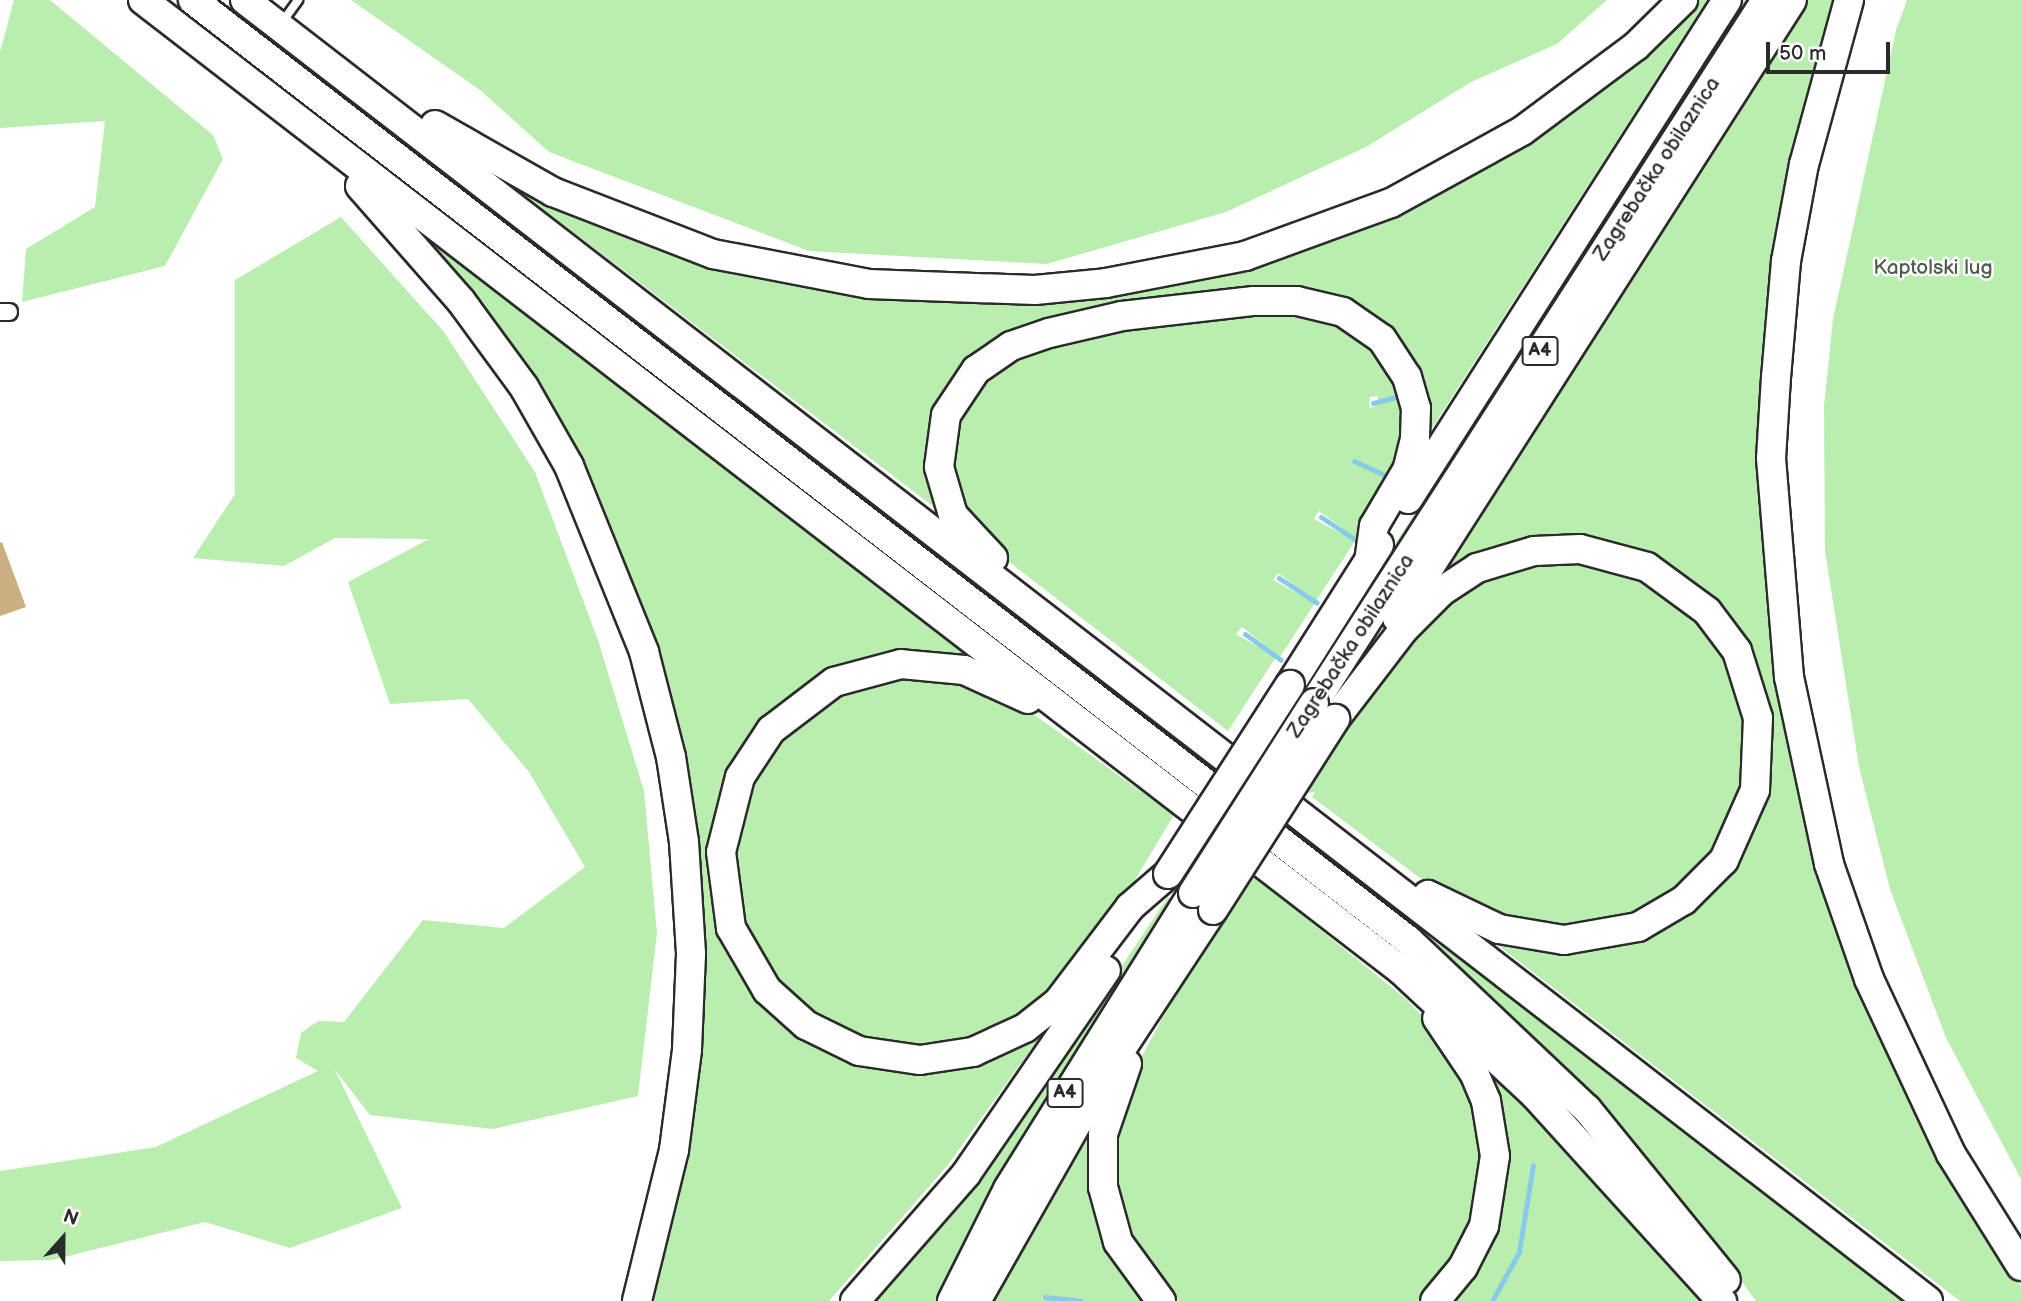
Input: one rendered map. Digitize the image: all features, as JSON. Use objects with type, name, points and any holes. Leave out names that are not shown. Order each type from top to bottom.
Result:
[{"type":"highway","points":[[143,0],[1371,947],[1534,1094],[1722,1301]]},
{"type":"highway","points":[[193,0],[1408,940],[1587,1109],[1741,1301]]},
{"type":"highway","points":[[245,0],[1928,1301]]},
{"type":"highway","points":[[284,30],[318,40],[461,143],[634,228],[713,254],[807,274],[881,284],[1035,290],[1169,274],[1245,256],[1391,203],[1542,116],[1636,46],[1684,0]]},
{"type":"highway","name":"Zagrebačka obilaznica","points":[[855,1301],[966,1174],[1168,874],[1727,0]]},
{"type":"highway","name":"Zagrebačka obilaznica","points":[[952,1301],[1008,1189],[1203,901],[1325,711],[1766,0]]},
{"type":"highway","points":[[1357,686],[1792,0]]},
{"type":"highway","points":[[1849,0],[1804,164],[1786,261],[1771,458],[1789,677],[1826,852],[1868,979],[1951,1154],[2021,1266]]},
{"type":"highway","points":[[296,118],[325,157],[411,239],[524,387],[569,466],[644,652],[671,757],[684,842],[691,954],[687,1050],[674,1150],[637,1301]]},
{"type":"highway","points":[[1045,619],[1022,582],[979,547],[953,515],[939,467],[943,427],[966,382],[999,353],[1049,332],[1122,316],[1221,303],[1297,301],[1343,312],[1382,339],[1407,377],[1417,425],[1407,470],[1374,526],[1369,560]]},
{"type":"highway","points":[[1294,811],[1334,824],[1459,913],[1521,935],[1564,940],[1638,927],[1684,901],[1724,860],[1747,817],[1760,744],[1754,693],[1737,651],[1690,595],[1626,559],[1558,548],[1477,568],[1428,602],[1357,686],[1325,711]]},
{"type":"highway","points":[[1132,761],[1101,748],[1010,689],[964,670],[901,664],[834,682],[771,730],[740,777],[721,852],[732,928],[767,990],[806,1025],[869,1054],[939,1059],[991,1045],[1041,1017],[1085,973],[1130,907],[1168,874]]},
{"type":"highway","points":[[976,1301],[1010,1233],[1161,986],[1203,901]]},
{"type":"highway","points":[[1371,947],[1456,1042],[1482,1092],[1493,1132],[1494,1174],[1484,1226],[1463,1267],[1435,1301]]},
{"type":"highway","points":[[1161,986],[1160,1004],[1133,1052],[1109,1112],[1101,1170],[1118,1241],[1161,1301]]},
{"type":"lane","points":[[284,30],[298,0]]},
{"type":"green space","points":[[14,0],[50,0],[213,135],[223,159],[165,266],[22,302],[26,249],[95,207],[105,121],[0,128],[0,52]]},
{"type":"green space","points":[[351,0],[1607,0],[1557,44],[1471,82],[1366,147],[1226,212],[1047,264],[809,251],[549,152],[480,90]]},
{"type":"green space","points":[[1697,0],[1707,0],[1427,436],[1416,370],[1287,289],[972,357],[938,510],[505,180],[554,203],[940,299],[1357,228],[1673,24]]},
{"type":"green space","points":[[1743,0],[1752,0],[1314,683],[1308,680]]},
{"type":"green space","points":[[1807,0],[1837,0],[1763,480],[1859,985],[1935,1146],[2021,1286],[2021,1301],[1960,1301],[1495,943],[1553,952],[1591,951],[1642,938],[1766,790],[1771,748],[1766,705],[1672,568],[1625,546],[1567,538],[1436,578]]},
{"type":"green space","name":"Kaptolski lug","points":[[1907,0],[2021,0],[2021,1179],[1946,1038],[1890,889],[1859,767],[1825,551],[1824,406],[1833,319],[1896,30]]},
{"type":"green space","points":[[402,214],[982,663],[934,653],[901,654],[835,670],[798,690],[752,736],[713,820],[710,858],[718,918],[847,1059],[1042,1034],[947,1166],[829,1301],[646,1301],[700,951],[624,566]]},
{"type":"green space","points":[[341,217],[444,332],[535,472],[598,640],[644,791],[657,933],[638,1096],[493,1129],[370,1115],[335,1070],[402,1208],[290,1248],[205,1222],[52,1260],[0,1261],[0,1171],[156,1147],[318,1071],[296,1058],[301,1033],[318,1021],[344,1022],[423,920],[504,928],[585,867],[529,772],[468,699],[390,704],[348,582],[429,539],[335,538],[284,566],[193,558],[235,494],[235,280]]},
{"type":"green space","points":[[1279,310],[1332,318],[1372,343],[1403,394],[1378,401],[1377,396],[1370,397],[1369,408],[1403,396],[1407,422],[1393,478],[1375,469],[1392,479],[1357,539],[1319,511],[1314,519],[1355,541],[1316,601],[1278,573],[1273,580],[1315,603],[1280,657],[1242,627],[1236,634],[1276,657],[1228,731],[999,554],[971,527],[949,460],[965,399],[1004,360],[1075,336]]},
{"type":"green space","points":[[1584,559],[1666,589],[1723,648],[1748,719],[1745,788],[1708,863],[1652,909],[1583,930],[1504,921],[1428,884],[1312,797],[1315,792],[1307,793],[1356,715],[1440,604],[1511,565]]},
{"type":"green space","points":[[901,676],[963,680],[1018,703],[1174,815],[1108,925],[1054,992],[1021,1017],[957,1044],[892,1047],[829,1027],[778,985],[746,934],[733,853],[750,782],[769,749],[831,695]]},
{"type":"green space","points":[[1254,876],[1406,999],[1430,1024],[1471,1090],[1484,1165],[1468,1235],[1418,1301],[1179,1301],[1153,1276],[1123,1222],[1116,1193],[1114,1135],[1130,1079],[1174,996]]},
{"type":"green space","points":[[1379,892],[1909,1301],[1756,1301],[1689,1209],[1581,1083],[1436,944],[1375,897]]},
{"type":"green space","points":[[1168,897],[1173,902],[1020,1146],[941,1301],[875,1301],[981,1176]]},
{"type":"green space","points":[[1490,1067],[1711,1301],[1451,1301],[1497,1225],[1506,1179],[1507,1135],[1486,1071]]},
{"type":"green space","points":[[1097,1109],[1091,1199],[1108,1249],[1143,1301],[993,1301]]},
{"type":"building","points":[[2,542],[26,607],[0,616],[0,543]]},
{"type":"waterway","points":[[1373,403],[1402,395]]},
{"type":"waterway","points":[[1354,461],[1391,478]]},
{"type":"waterway","points":[[1321,517],[1356,540]]},
{"type":"waterway","points":[[1279,578],[1317,603]]},
{"type":"waterway","points":[[1245,634],[1281,660]]},
{"type":"waterway","points":[[1492,1301],[1519,1252],[1533,1165]]},
{"type":"waterway","points":[[1045,1297],[1081,1301]]}]
